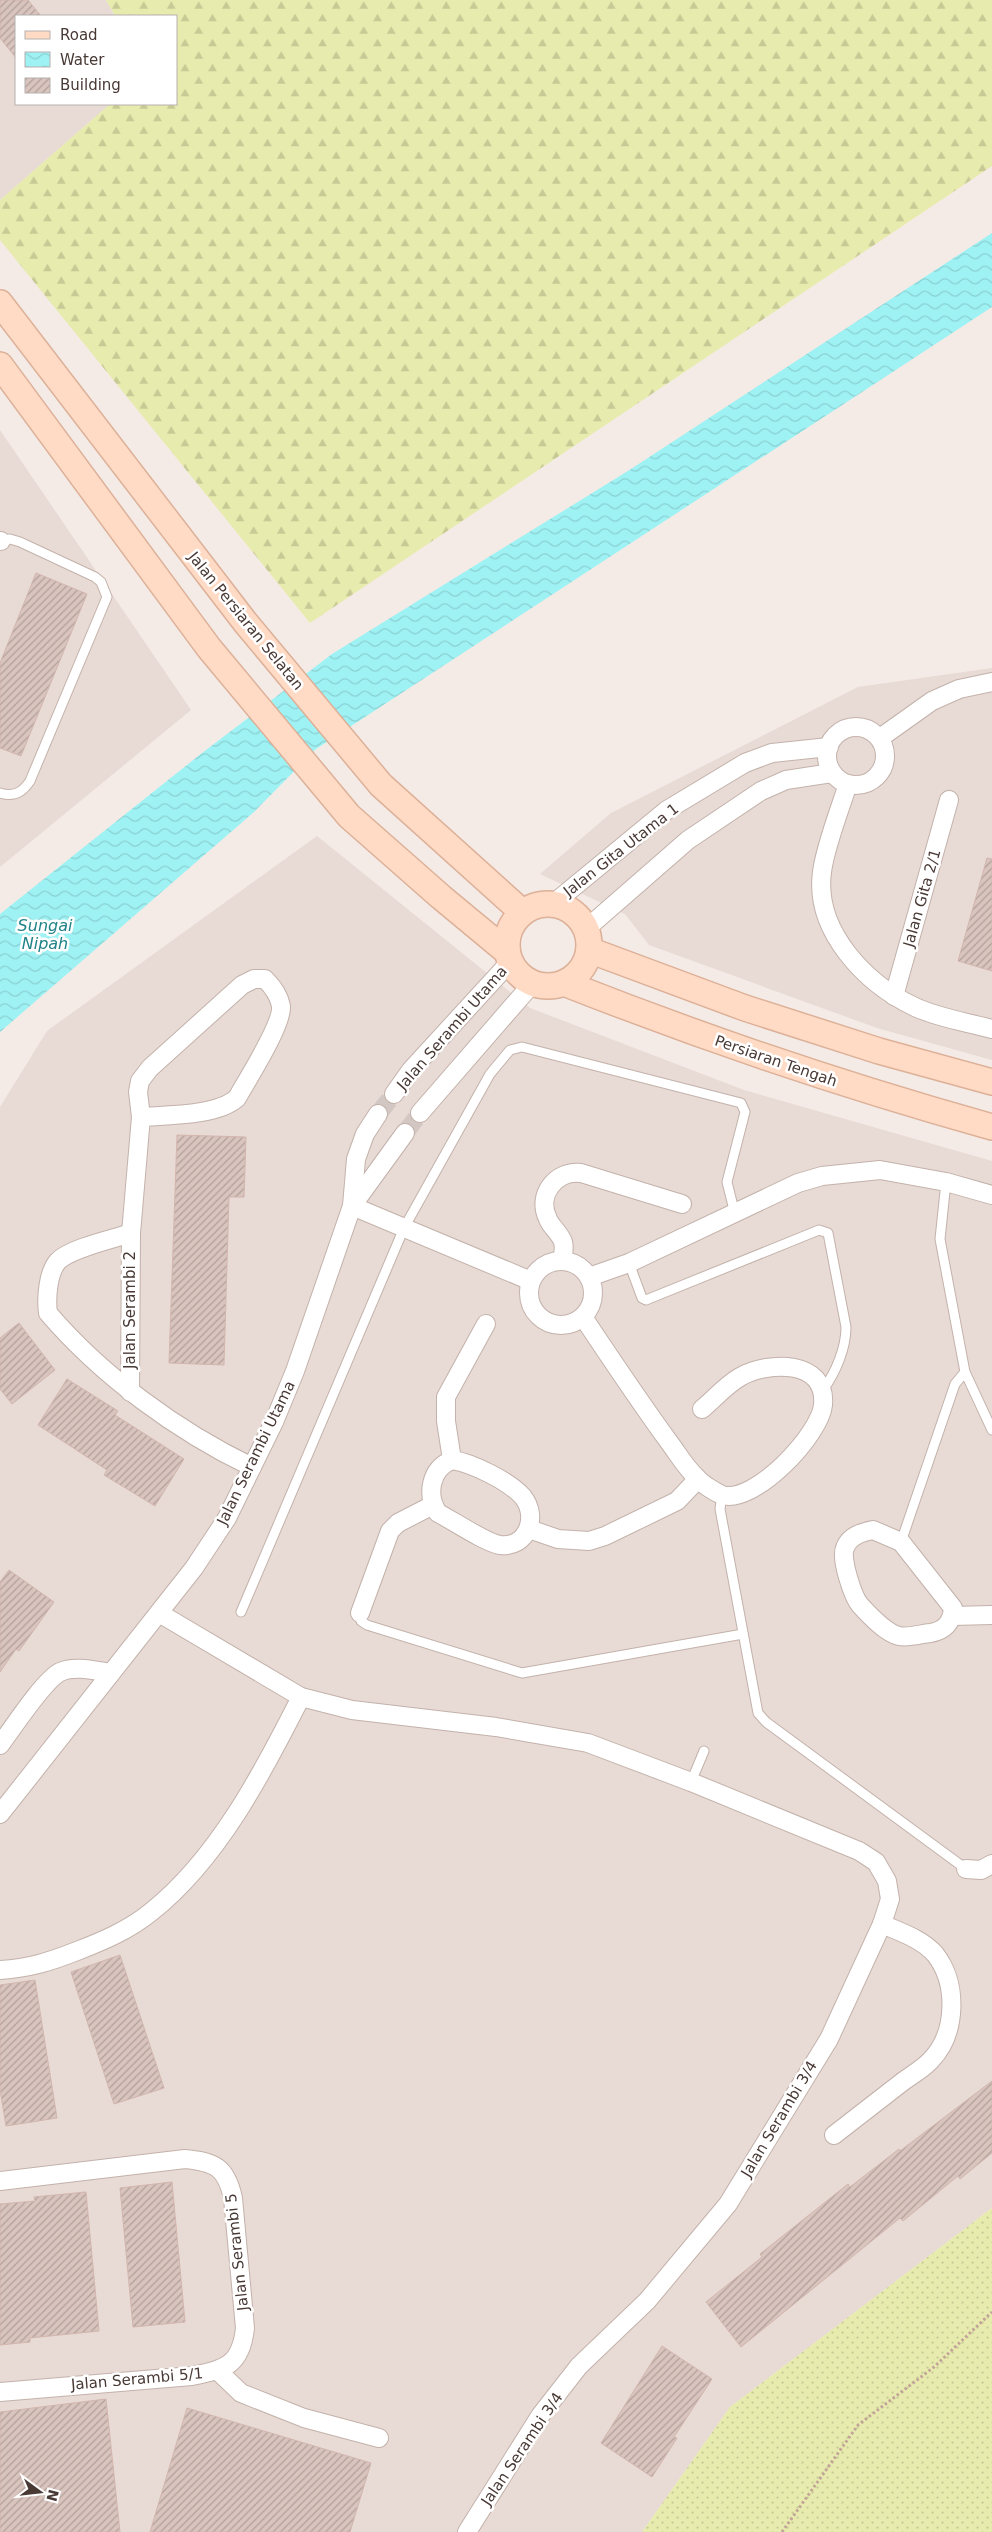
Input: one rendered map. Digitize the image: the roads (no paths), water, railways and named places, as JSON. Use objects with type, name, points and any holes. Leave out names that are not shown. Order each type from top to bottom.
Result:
[{"type":"street","name":"Jalan Persiaran Selatan","points":[[0,303],[245,622],[381,785],[522,912]]},
{"type":"street","points":[[0,365],[209,648],[349,816],[508,957],[515,971],[532,984],[554,986],[564,984],[581,970],[587,939],[688,840],[761,791],[786,780],[832,773]]},
{"type":"street","points":[[880,738],[932,701],[960,689],[992,682]]},
{"type":"street","points":[[856,726],[874,731],[880,738],[886,755],[880,772],[866,784],[848,784],[832,773],[828,765],[829,747],[839,732],[856,726]]},
{"type":"street","name":"Jalan Gita Utama 1","points":[[553,904],[668,810],[745,763],[772,753],[829,747]]},
{"type":"street","points":[[848,784],[822,872],[824,907],[833,931],[868,978],[894,996],[917,1008],[992,1028]]},
{"type":"street","name":"Jalan Gita 2/1","points":[[894,996],[949,800]]},
{"type":"street","points":[[508,957],[509,930],[522,912],[532,906],[553,904],[573,912],[587,939],[745,1008],[880,1051],[992,1082]]},
{"type":"street","name":"Jalan Serambi Utama","points":[[394,1094],[411,1070],[508,957]]},
{"type":"street","points":[[130,1233],[140,1117],[138,1092],[140,1081],[150,1068],[242,985],[254,979],[266,979],[275,988],[281,1007],[271,1037],[238,1098],[229,1105],[200,1112],[140,1117]]},
{"type":"street","name":"Jalan Serambi Utama","points":[[420,1113],[532,984]]},
{"type":"street","name":"Persiaran Tengah","points":[[564,984],[731,1046],[867,1092],[992,1127]]},
{"type":"street","name":"Jalan Serambi Utama","points":[[0,1814],[194,1568],[227,1518],[274,1422],[295,1370],[352,1206],[356,1159],[365,1134],[378,1114]]},
{"type":"street","name":"Jalan Serambi Utama","points":[[352,1206],[405,1133]]},
{"type":"street","points":[[589,1277],[629,1263],[798,1183],[822,1176],[880,1170],[946,1182],[992,1195]]},
{"type":"street","points":[[562,1261],[564,1248],[562,1240],[548,1219],[544,1209],[548,1189],[560,1176],[572,1172],[581,1173],[682,1204]]},
{"type":"street","points":[[352,1206],[532,1281]]},
{"type":"street","name":"Jalan Serambi 2","points":[[130,1392],[130,1233],[69,1254],[59,1260],[54,1267],[46,1301],[48,1312],[55,1321],[130,1392],[214,1449],[252,1467]]},
{"type":"street","points":[[562,1261],[582,1269],[589,1277],[593,1288],[589,1308],[583,1317],[564,1326],[544,1321],[531,1306],[529,1295],[532,1281],[542,1267],[562,1261]]},
{"type":"street","points":[[583,1317],[654,1422],[697,1480],[722,1495],[734,1496],[767,1481],[808,1438],[820,1420],[823,1406],[822,1390],[814,1377],[798,1368],[784,1366],[752,1371],[738,1378],[702,1409]]},
{"type":"street","points":[[452,1460],[446,1420],[446,1397],[486,1324]]},
{"type":"street","points":[[452,1460],[471,1464],[514,1490],[527,1505],[530,1515],[529,1529],[522,1540],[512,1544],[500,1545],[438,1513],[433,1505],[431,1492],[432,1478],[452,1460]]},
{"type":"street","points":[[529,1529],[558,1539],[589,1541],[605,1536],[678,1501],[697,1480]]},
{"type":"street","points":[[360,1613],[390,1531],[398,1523],[433,1505]]},
{"type":"street","points":[[872,1530],[891,1536],[900,1542],[953,1608],[952,1616],[947,1627],[935,1632],[901,1636],[890,1632],[859,1604],[842,1560],[845,1547],[858,1533],[872,1530]]},
{"type":"street","name":"Jalan Serambi 3/4","points":[[159,1613],[300,1697],[352,1710],[496,1727],[588,1743],[691,1782],[860,1851],[876,1862],[887,1881],[890,1899],[882,1924],[829,2039],[728,2204],[647,2301],[579,2366],[540,2416],[467,2532]]},
{"type":"street","points":[[952,1616],[992,1615]]},
{"type":"street","points":[[0,1745],[50,1681],[60,1672],[74,1669],[111,1673]]},
{"type":"street","points":[[0,1970],[27,1968],[55,1959],[112,1937],[151,1912],[209,1851],[265,1768],[300,1697]]},
{"type":"street","points":[[966,1870],[981,1870],[992,1864]]},
{"type":"street","points":[[834,2135],[931,2060],[944,2042],[951,2016],[951,1998],[946,1972],[934,1954],[919,1941],[882,1924]]},
{"type":"street","name":"Jalan Serambi 5","points":[[0,2181],[185,2159],[203,2161],[220,2168],[229,2182],[232,2198],[244,2328],[243,2346],[233,2362],[218,2371]]},
{"type":"street","name":"Jalan Serambi 5/1","points":[[0,2392],[192,2376],[218,2371],[241,2394],[304,2418],[378,2438]]},
{"type":"lane","points":[[0,541],[10,539],[20,542],[95,577],[101,582],[107,597],[30,781],[18,794],[0,793]]},
{"type":"lane","points":[[241,1612],[404,1228],[490,1074],[510,1050],[518,1047],[741,1103],[744,1112],[726,1182],[735,1214]]},
{"type":"lane","points":[[946,1182],[940,1239],[965,1372],[992,1430]]},
{"type":"lane","points":[[629,1263],[642,1298],[646,1300],[819,1230],[828,1233],[846,1326],[846,1337],[832,1377],[822,1390]]},
{"type":"lane","points":[[900,1542],[955,1384],[965,1372]]},
{"type":"lane","points":[[722,1495],[720,1509],[758,1713],[762,1718],[966,1870]]},
{"type":"lane","points":[[360,1613],[361,1621],[367,1625],[522,1673],[743,1634]]},
{"type":"lane","points":[[691,1782],[704,1750]]},
{"type":"water","name":"Sungai Nipah","points":[[992,233],[992,307],[316,749],[254,812],[0,1032],[0,914],[202,753],[332,654],[631,469]]},
{"type":"tunnel","points":[[378,1114],[394,1094]]},
{"type":"tunnel","points":[[405,1133],[420,1113]]}]
